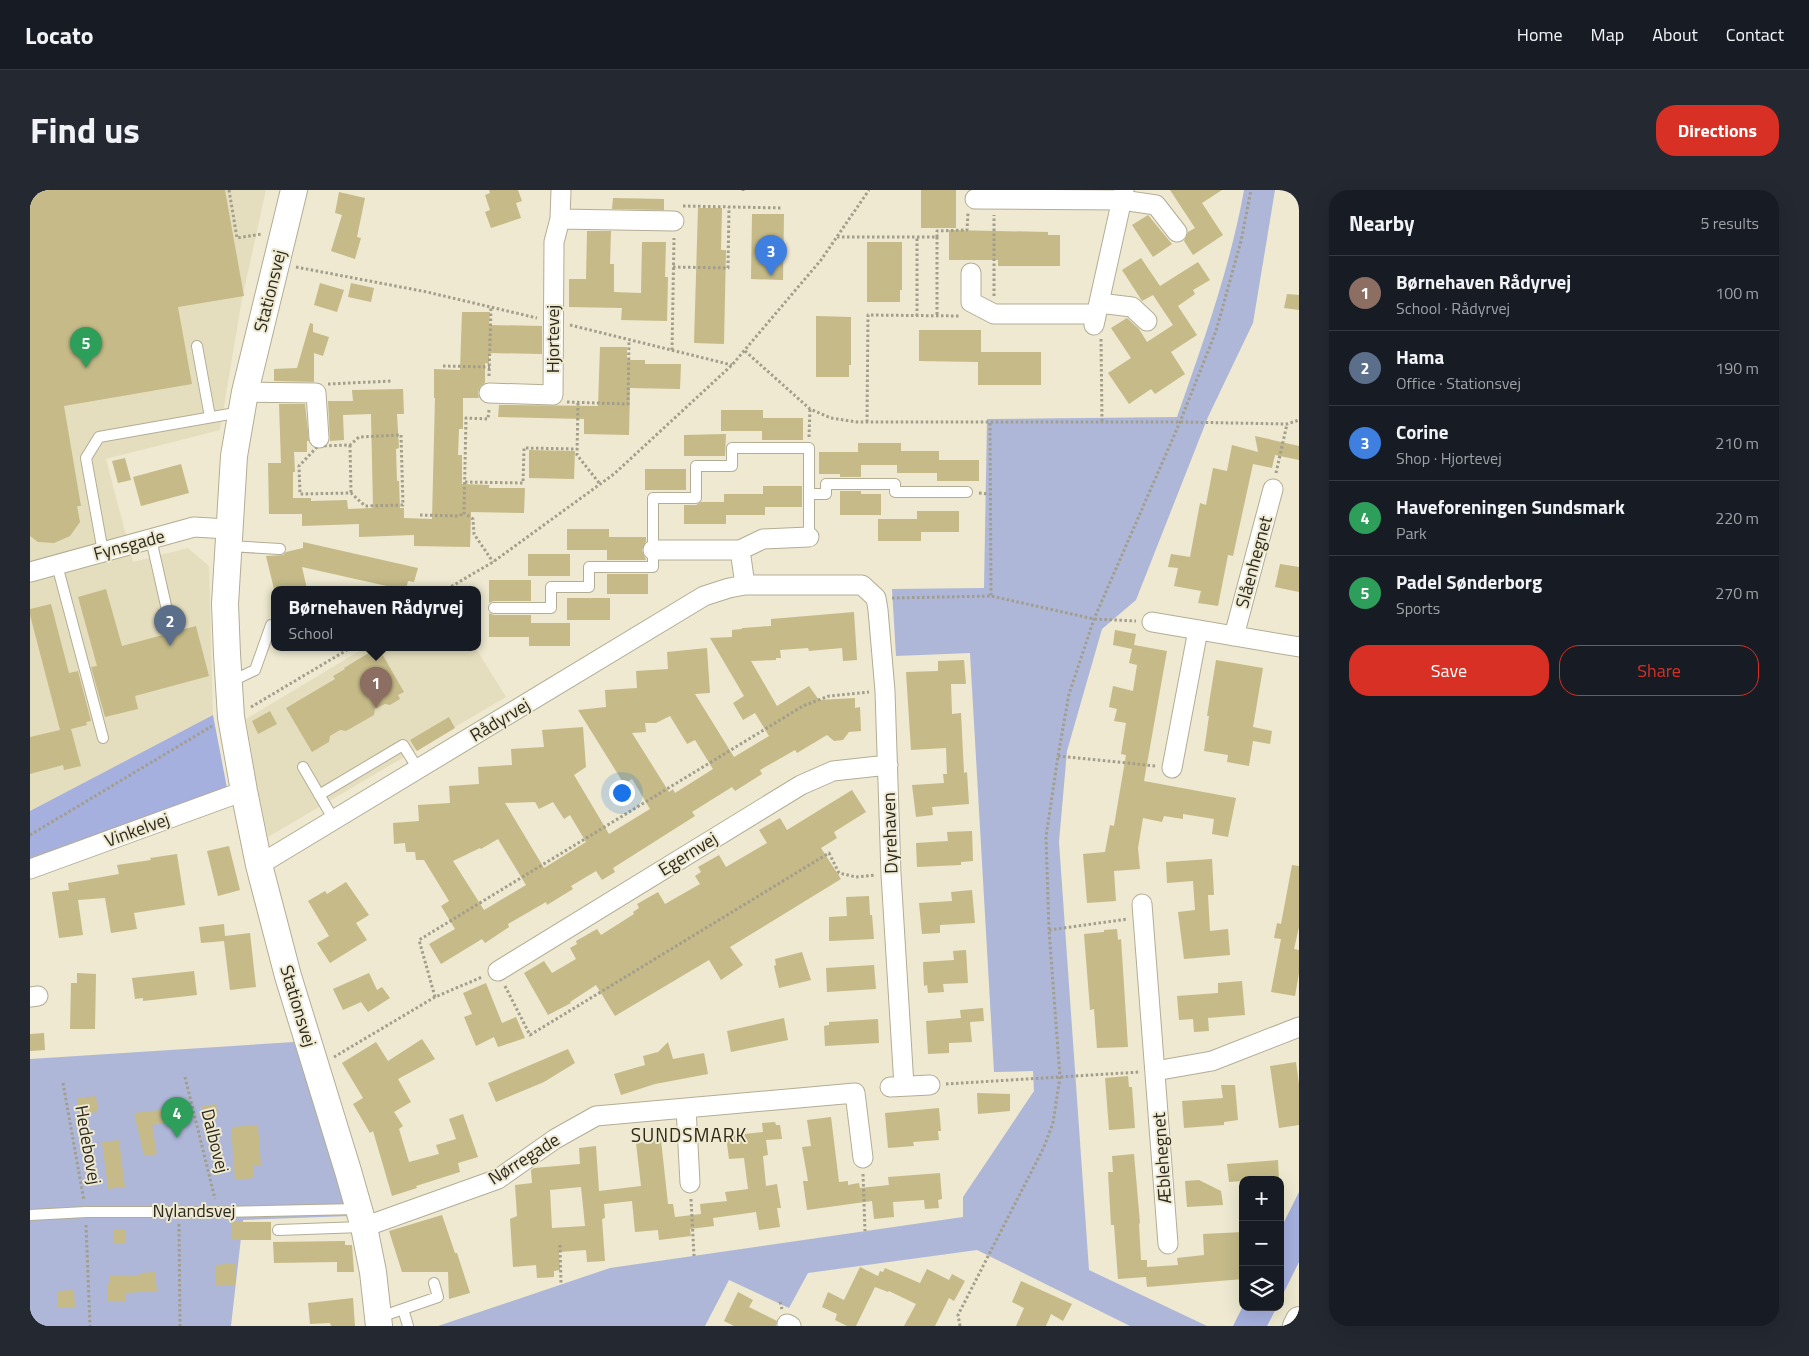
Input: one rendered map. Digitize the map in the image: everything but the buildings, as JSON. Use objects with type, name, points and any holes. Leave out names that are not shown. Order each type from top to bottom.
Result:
[{"type":"street","name":"Stationsvej","points":[[294,190],[243,402],[234,456],[225,604],[229,682],[232,717],[244,791],[259,866],[288,976],[361,1218],[373,1272],[387,1318]]},
{"type":"street","name":"Hjortevej","points":[[489,393],[553,395],[554,242],[560,220],[561,190]]},
{"type":"street","points":[[1096,314],[1123,195]]},
{"type":"street","points":[[972,202],[994,199],[1123,195],[1156,205],[1177,232]]},
{"type":"street","points":[[560,220],[674,221]]},
{"type":"street","points":[[971,273],[971,302],[994,314],[1096,314],[1132,307],[1147,321]]},
{"type":"street","points":[[243,402],[316,393],[319,438]]},
{"type":"street","name":"Slåenhegnet","points":[[1234,636],[1273,488]]},
{"type":"street","name":"Fynsgade","points":[[30,572],[194,527],[228,538]]},
{"type":"street","points":[[653,550],[740,550],[763,538],[809,537]]},
{"type":"street","points":[[740,550],[745,585]]},
{"type":"street","name":"Rådyrvej","points":[[259,866],[704,596],[745,585],[869,592]]},
{"type":"street","name":"Dyrehaven","points":[[869,592],[878,610],[884,691],[888,765],[897,1086],[930,1085]]},
{"type":"street","points":[[1152,622],[1299,647]]},
{"type":"street","points":[[1172,768],[1198,630]]},
{"type":"street","name":"Egernvej","points":[[498,971],[801,784],[833,771],[888,765]]},
{"type":"street","name":"Vinkelvej","points":[[30,869],[244,791]]},
{"type":"street","name":"Æblehegnet","points":[[1143,910],[1168,1244]]},
{"type":"street","points":[[1155,1072],[1212,1061],[1299,1027]]},
{"type":"street","name":"Nørregade","points":[[361,1218],[498,1179],[555,1139],[596,1116],[855,1093],[863,1158]]},
{"type":"street","points":[[686,1108],[690,1183]]},
{"type":"street","points":[[1296,1326],[1299,1320]]},
{"type":"lane","points":[[197,346],[210,417]]},
{"type":"lane","points":[[103,552],[86,458],[99,437],[210,417],[243,402]]},
{"type":"lane","points":[[494,608],[551,608],[551,587],[588,587],[588,567],[653,567],[653,498],[696,498],[696,466],[732,466],[732,448],[809,448],[809,537]]},
{"type":"lane","points":[[809,494],[826,494],[826,484],[895,484],[895,492],[966,492]]},
{"type":"lane","points":[[228,538],[280,549]]},
{"type":"lane","points":[[151,539],[169,619]]},
{"type":"lane","points":[[57,565],[103,738]]},
{"type":"lane","points":[[229,682],[255,670],[271,625]]},
{"type":"lane","points":[[319,795],[403,745],[418,770]]},
{"type":"lane","points":[[303,767],[334,820]]},
{"type":"lane","name":"Nylandsvej","points":[[30,1215],[178,1211],[361,1218]]},
{"type":"lane","points":[[278,1230],[361,1218]]},
{"type":"lane","points":[[387,1318],[438,1297],[434,1283]]},
{"type":"lane","points":[[387,1318],[408,1326]]},
{"type":"path","points":[[229,190],[237,238],[284,230]]},
{"type":"path","points":[[452,586],[493,562],[614,474],[732,365],[821,260],[869,190]]},
{"type":"path","points":[[960,1326],[958,1315],[1044,1147],[1053,1124],[1060,1077],[1049,930],[1046,837],[1069,694],[1094,619],[1180,422],[1216,331],[1242,241],[1251,190]]},
{"type":"path","points":[[867,422],[868,315],[937,316],[994,314],[994,199]]},
{"type":"path","points":[[937,316],[937,231],[967,230],[972,202]]},
{"type":"path","points":[[672,350],[675,206],[782,208]]},
{"type":"path","points":[[674,267],[728,268],[729,207]]},
{"type":"path","points":[[837,237],[937,237]]},
{"type":"path","points":[[917,237],[917,316]]},
{"type":"path","points":[[277,263],[427,292],[732,365]]},
{"type":"path","points":[[464,513],[466,418],[488,419],[491,307]]},
{"type":"path","points":[[1096,314],[1101,326],[1102,422]]},
{"type":"path","points":[[553,395],[566,402],[628,404],[629,340]]},
{"type":"path","points":[[745,351],[810,409],[831,418],[867,422],[990,423],[1180,422],[1287,424],[1299,420]]},
{"type":"path","points":[[443,366],[490,367]]},
{"type":"path","points":[[316,393],[330,383],[392,381]]},
{"type":"path","points":[[578,403],[577,455],[600,484]]},
{"type":"path","points":[[809,448],[810,409]]},
{"type":"path","points":[[990,423],[991,596]]},
{"type":"path","points":[[1273,488],[1287,424]]},
{"type":"path","points":[[401,435],[403,505],[365,506],[351,493],[300,494],[299,466],[318,446],[350,445],[359,436],[401,435]]},
{"type":"path","points":[[350,445],[351,493]]},
{"type":"path","points":[[465,482],[523,483],[524,448],[577,449]]},
{"type":"path","points":[[464,513],[473,520],[474,534],[493,562]]},
{"type":"path","points":[[420,516],[459,516],[464,513]]},
{"type":"path","points":[[869,592],[991,596],[1094,619],[1152,622]]},
{"type":"path","points":[[30,835],[212,725],[248,709],[345,651]]},
{"type":"path","points":[[435,997],[419,940],[803,706],[829,696],[884,691]]},
{"type":"path","points":[[1058,756],[1172,768]]},
{"type":"path","points":[[316,1067],[435,997],[498,971],[530,1035],[829,853],[839,873],[856,877],[891,874]]},
{"type":"path","points":[[1049,930],[1143,910]]},
{"type":"path","points":[[930,1085],[1155,1072]]},
{"type":"path","name":"Dalbovej","points":[[186,1077],[218,1212]]},
{"type":"path","name":"Hedebovej","points":[[63,1083],[86,1212],[90,1326]]},
{"type":"path","points":[[863,1158],[865,1231]]},
{"type":"path","points":[[690,1183],[694,1256]]},
{"type":"path","points":[[178,1211],[180,1326]]},
{"type":"path","points":[[560,1245],[561,1284]]},
{"type":"shaded area","points":[[30,190],[266,190],[242,299],[220,430],[106,459],[133,562],[188,548],[209,566],[213,715],[30,811]]},
{"type":"shaded area","points":[[1244,190],[1275,190],[1253,323],[1208,417],[1136,600],[1102,629],[1067,751],[1059,842],[1089,1270],[1207,1326],[1130,1326],[977,1250],[808,1273],[789,1308],[729,1280],[705,1326],[438,1326],[610,1268],[963,1217],[963,1197],[1034,1091],[1033,1071],[994,1072],[970,653],[896,656],[892,589],[984,588],[987,419],[1177,417],[1224,277]]},
{"type":"shaded area","points":[[359,651],[477,651],[506,697],[268,837],[246,719]]},
{"type":"shaded area","points":[[213,715],[227,788],[30,858],[30,811]]},
{"type":"shaded area","points":[[294,1042],[350,1216],[243,1220],[231,1326],[30,1326],[30,1059]]},
{"type":"shaded area","points":[[1299,1192],[1299,1262],[1284,1292],[1284,1266],[1284,1222]]},
{"type":"shaded area","points":[[1240,1311],[1275,1311],[1267,1326],[1233,1326]]},
{"type":"place","name":"Corine","points":[[771,276]]},
{"type":"place","name":"Padel Sønderborg","points":[[86,368]]},
{"type":"place","name":"Hama","points":[[170,646]]},
{"type":"place","name":"Børnehaven Rådyrvej","points":[[376,708]]},
{"type":"place","name":"Haveforeningen Sundsmark","points":[[177,1138]]},
{"type":"district","name":"SUNDSMARK","points":[[689,1135]]}]
